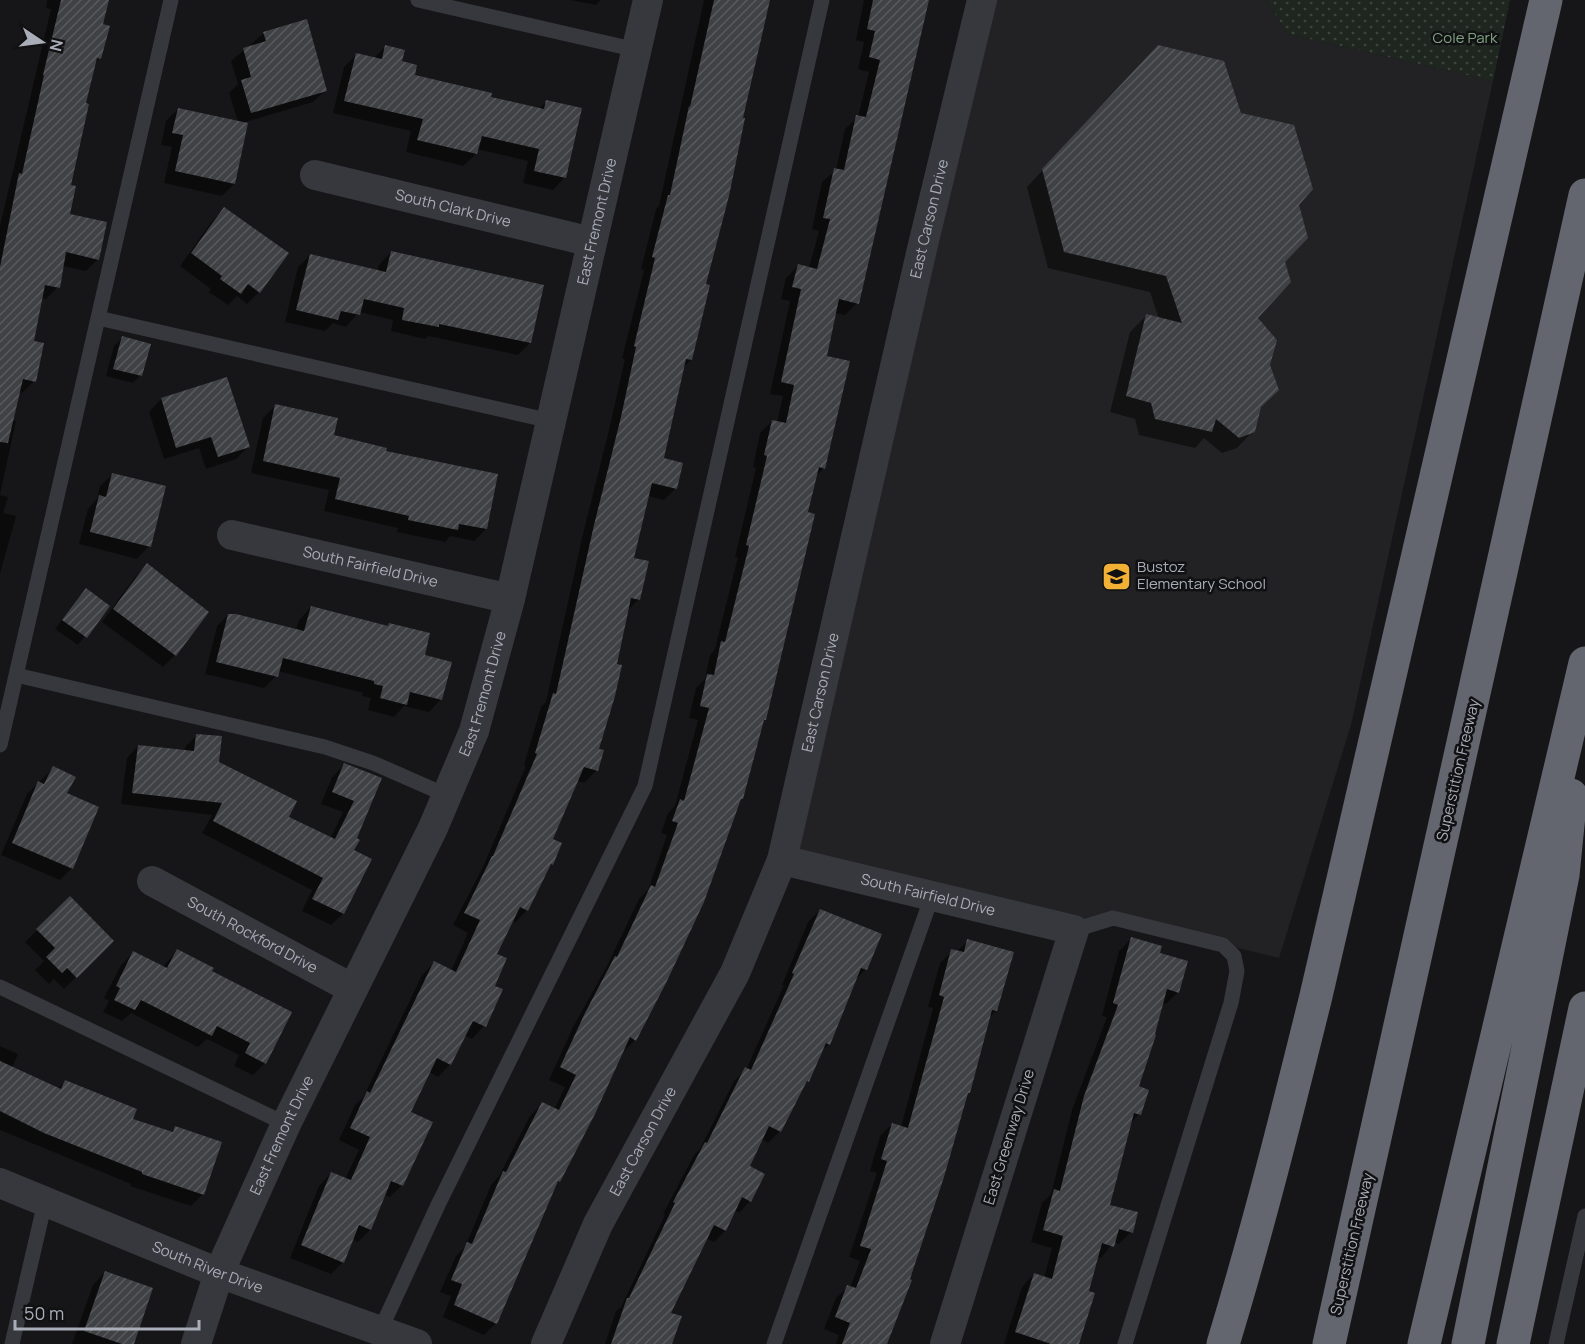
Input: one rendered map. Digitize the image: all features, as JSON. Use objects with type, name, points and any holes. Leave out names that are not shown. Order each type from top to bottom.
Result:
[{"type":"highway","points":[[1223,1344],[1269,1182],[1316,996],[1546,0]]},
{"type":"highway","name":"Superstition Freeway","points":[[1329,1344],[1585,195]]},
{"type":"highway","points":[[1424,1344],[1584,667]]},
{"type":"highway","points":[[1468,1344],[1563,875],[1584,667]]},
{"type":"highway","points":[[1513,1344],[1585,1008]]},
{"type":"highway","points":[[1315,1344],[1379,1124]]},
{"type":"street","name":"East Fremont Drive","points":[[196,1344],[219,1273],[286,1124],[433,828],[474,731],[510,599],[648,0]]},
{"type":"street","name":"East Carson Drive","points":[[546,1344],[598,1224],[735,973],[782,860],[922,249],[982,0]]},
{"type":"street","name":"South Clark Drive","points":[[315,175],[592,242]]},
{"type":"street","name":"South Fairfield Drive","points":[[232,535],[510,599]]},
{"type":"street","name":"South Fairfield Drive","points":[[782,860],[1074,930]]},
{"type":"street","name":"South Rockford Drive","points":[[152,881],[352,989]]},
{"type":"street","name":"East Greenway Drive","points":[[945,1344],[1074,930]]},
{"type":"street","name":"South River Drive","points":[[0,1183],[377,1337],[417,1344]]},
{"type":"lane","points":[[0,745],[171,0]]},
{"type":"lane","points":[[418,0],[637,50]]},
{"type":"lane","points":[[377,1337],[449,1183],[645,786],[822,0]]},
{"type":"lane","points":[[98,318],[551,421]]},
{"type":"lane","points":[[16,675],[325,747],[373,763],[447,795]]},
{"type":"lane","points":[[774,1344],[932,896]]},
{"type":"lane","points":[[1074,930],[1113,918],[1223,945],[1234,956],[1237,971],[1232,1003],[1125,1344]]},
{"type":"lane","points":[[0,987],[286,1124]]},
{"type":"lane","points":[[12,1344],[45,1202]]},
{"type":"lane","points":[[1556,1344],[1585,1216]]},
{"type":"shaded area","name":"Bustoz Elementary School","points":[[982,0],[1266,0],[1288,34],[1493,81],[1351,725],[1279,958],[1113,918],[1074,930],[782,860]]},
{"type":"green space","name":"Cole Park","points":[[1266,0],[1510,0],[1493,81],[1288,34]]},
{"type":"building","points":[[61,0],[109,0],[103,24],[110,26],[101,59],[97,58],[86,103],[89,104],[71,185],[76,186],[70,214],[107,222],[99,260],[66,252],[60,288],[45,285],[34,341],[44,343],[36,382],[23,379],[8,443],[0,442],[0,267],[19,173],[22,174]]},
{"type":"building","points":[[714,0],[770,0],[743,118],[745,118],[729,196],[706,284],[710,285],[692,360],[686,359],[664,458],[683,463],[677,489],[652,483],[634,558],[649,561],[640,600],[631,598],[617,664],[622,665],[599,749],[604,750],[598,771],[584,767],[553,839],[562,843],[553,865],[551,864],[528,911],[520,907],[497,954],[507,958],[495,986],[503,989],[486,1027],[473,1021],[451,1065],[437,1058],[411,1112],[433,1122],[403,1186],[391,1181],[371,1230],[359,1225],[344,1263],[301,1245],[331,1172],[351,1180],[370,1137],[350,1128],[367,1091],[370,1093],[434,961],[456,972],[480,920],[464,913],[493,856],[537,754],[535,753],[553,693],[556,694],[621,417],[636,347],[634,346],[655,258],[652,257],[668,195],[670,195]]},
{"type":"building","points":[[873,0],[929,0],[859,304],[839,299],[827,356],[850,361],[825,469],[819,467],[808,512],[815,514],[766,720],[764,720],[743,799],[741,799],[704,902],[636,1041],[630,1037],[595,1114],[560,1182],[558,1181],[497,1324],[454,1305],[462,1284],[451,1280],[467,1242],[472,1244],[503,1171],[506,1172],[542,1102],[559,1110],[576,1075],[560,1067],[651,885],[655,887],[678,823],[672,821],[680,799],[684,801],[709,708],[700,706],[707,674],[714,675],[721,641],[725,642],[749,546],[746,545],[767,456],[764,455],[772,420],[786,423],[794,385],[781,382],[801,289],[792,287],[798,264],[817,269],[830,219],[823,218],[834,168],[844,170],[856,115],[866,117],[880,60],[869,57],[875,31],[867,29]]},
{"type":"building","points":[[307,19],[327,91],[251,113],[241,80],[251,77],[243,48],[266,41],[263,32]]},
{"type":"building","points":[[385,45],[405,50],[402,61],[417,65],[415,75],[492,93],[491,97],[544,109],[546,100],[582,108],[566,178],[534,171],[539,149],[482,136],[477,154],[417,140],[423,119],[344,101],[356,53],[382,59]]},
{"type":"building","points":[[1158,45],[1224,61],[1241,113],[1294,125],[1313,189],[1299,205],[1308,238],[1285,262],[1291,282],[1258,318],[1277,340],[1270,365],[1279,390],[1261,407],[1255,432],[1239,438],[1216,419],[1212,432],[1155,419],[1151,403],[1126,396],[1146,314],[1182,323],[1166,276],[1064,252],[1042,169]]},
{"type":"building","points":[[178,108],[248,123],[235,184],[175,171],[183,135],[172,133]]},
{"type":"building","points":[[224,207],[289,253],[260,293],[248,284],[241,294],[220,279],[222,276],[191,253]]},
{"type":"building","points":[[391,251],[544,285],[531,343],[439,324],[439,327],[402,320],[404,308],[364,299],[360,315],[341,311],[338,320],[296,310],[310,254],[386,272]]},
{"type":"building","points":[[122,336],[151,344],[142,376],[113,369]]},
{"type":"building","points":[[227,377],[250,447],[218,457],[211,437],[176,448],[161,398]]},
{"type":"building","points":[[275,404],[338,418],[334,435],[387,448],[386,451],[498,474],[487,529],[459,524],[458,530],[408,520],[409,516],[335,499],[340,478],[263,461]]},
{"type":"building","points":[[112,473],[166,486],[151,547],[90,532],[99,495],[106,497]]},
{"type":"building","points":[[147,563],[209,612],[176,656],[113,609]]},
{"type":"building","points":[[86,588],[110,606],[87,638],[62,620]]},
{"type":"building","points":[[311,606],[388,626],[389,623],[430,633],[425,655],[452,662],[442,700],[410,692],[407,705],[380,698],[383,686],[374,684],[374,681],[283,658],[278,677],[216,662],[228,614],[304,631]]},
{"type":"building","points":[[196,734],[222,736],[219,762],[297,801],[289,817],[335,839],[354,801],[332,792],[344,763],[382,778],[357,838],[360,840],[354,850],[372,859],[344,914],[312,899],[323,878],[213,821],[222,803],[132,793],[138,745],[194,751]]},
{"type":"building","points":[[53,766],[76,777],[67,793],[99,807],[73,869],[12,843],[38,781],[44,784]]},
{"type":"building","points":[[70,896],[114,941],[77,978],[67,968],[62,973],[46,957],[55,948],[36,929]]},
{"type":"building","points":[[820,909],[882,934],[867,970],[861,968],[830,1045],[826,1043],[809,1082],[807,1081],[781,1132],[769,1126],[750,1166],[765,1174],[751,1202],[742,1197],[726,1231],[714,1225],[671,1313],[682,1316],[672,1344],[611,1344],[627,1298],[675,1203],[673,1202],[705,1142],[707,1143],[745,1067],[751,1070]]},
{"type":"building","points":[[1131,937],[1162,946],[1160,953],[1188,961],[1179,993],[1167,989],[1156,1035],[1139,1086],[1149,1090],[1141,1115],[1134,1113],[1110,1205],[1138,1212],[1133,1233],[1119,1229],[1114,1247],[1102,1243],[1089,1291],[1095,1293],[1079,1344],[1051,1344],[1015,1332],[1034,1273],[1052,1279],[1063,1236],[1043,1230],[1054,1189],[1060,1191],[1084,1096],[1118,1005],[1113,1003]]},
{"type":"building","points":[[967,939],[1014,952],[997,1011],[992,1010],[970,1093],[968,1093],[944,1177],[910,1279],[912,1280],[887,1344],[842,1344],[850,1323],[835,1317],[847,1285],[856,1288],[871,1249],[860,1246],[887,1161],[881,1159],[892,1123],[908,1128],[944,997],[939,995],[951,949],[964,952]]},
{"type":"building","points":[[177,949],[214,968],[212,971],[292,1012],[266,1064],[245,1053],[250,1043],[217,1026],[212,1036],[141,1000],[135,1010],[114,1000],[120,988],[116,986],[133,951],[167,968]]},
{"type":"building","points":[[0,1061],[61,1089],[65,1080],[137,1109],[133,1119],[173,1132],[175,1126],[222,1142],[204,1195],[142,1174],[142,1172],[44,1133],[0,1111]]},
{"type":"building","points":[[105,1271],[153,1288],[134,1344],[122,1344],[84,1331]]},
{"type":"place","name":"Bustoz Elementary School","points":[[1116,576]]}]
